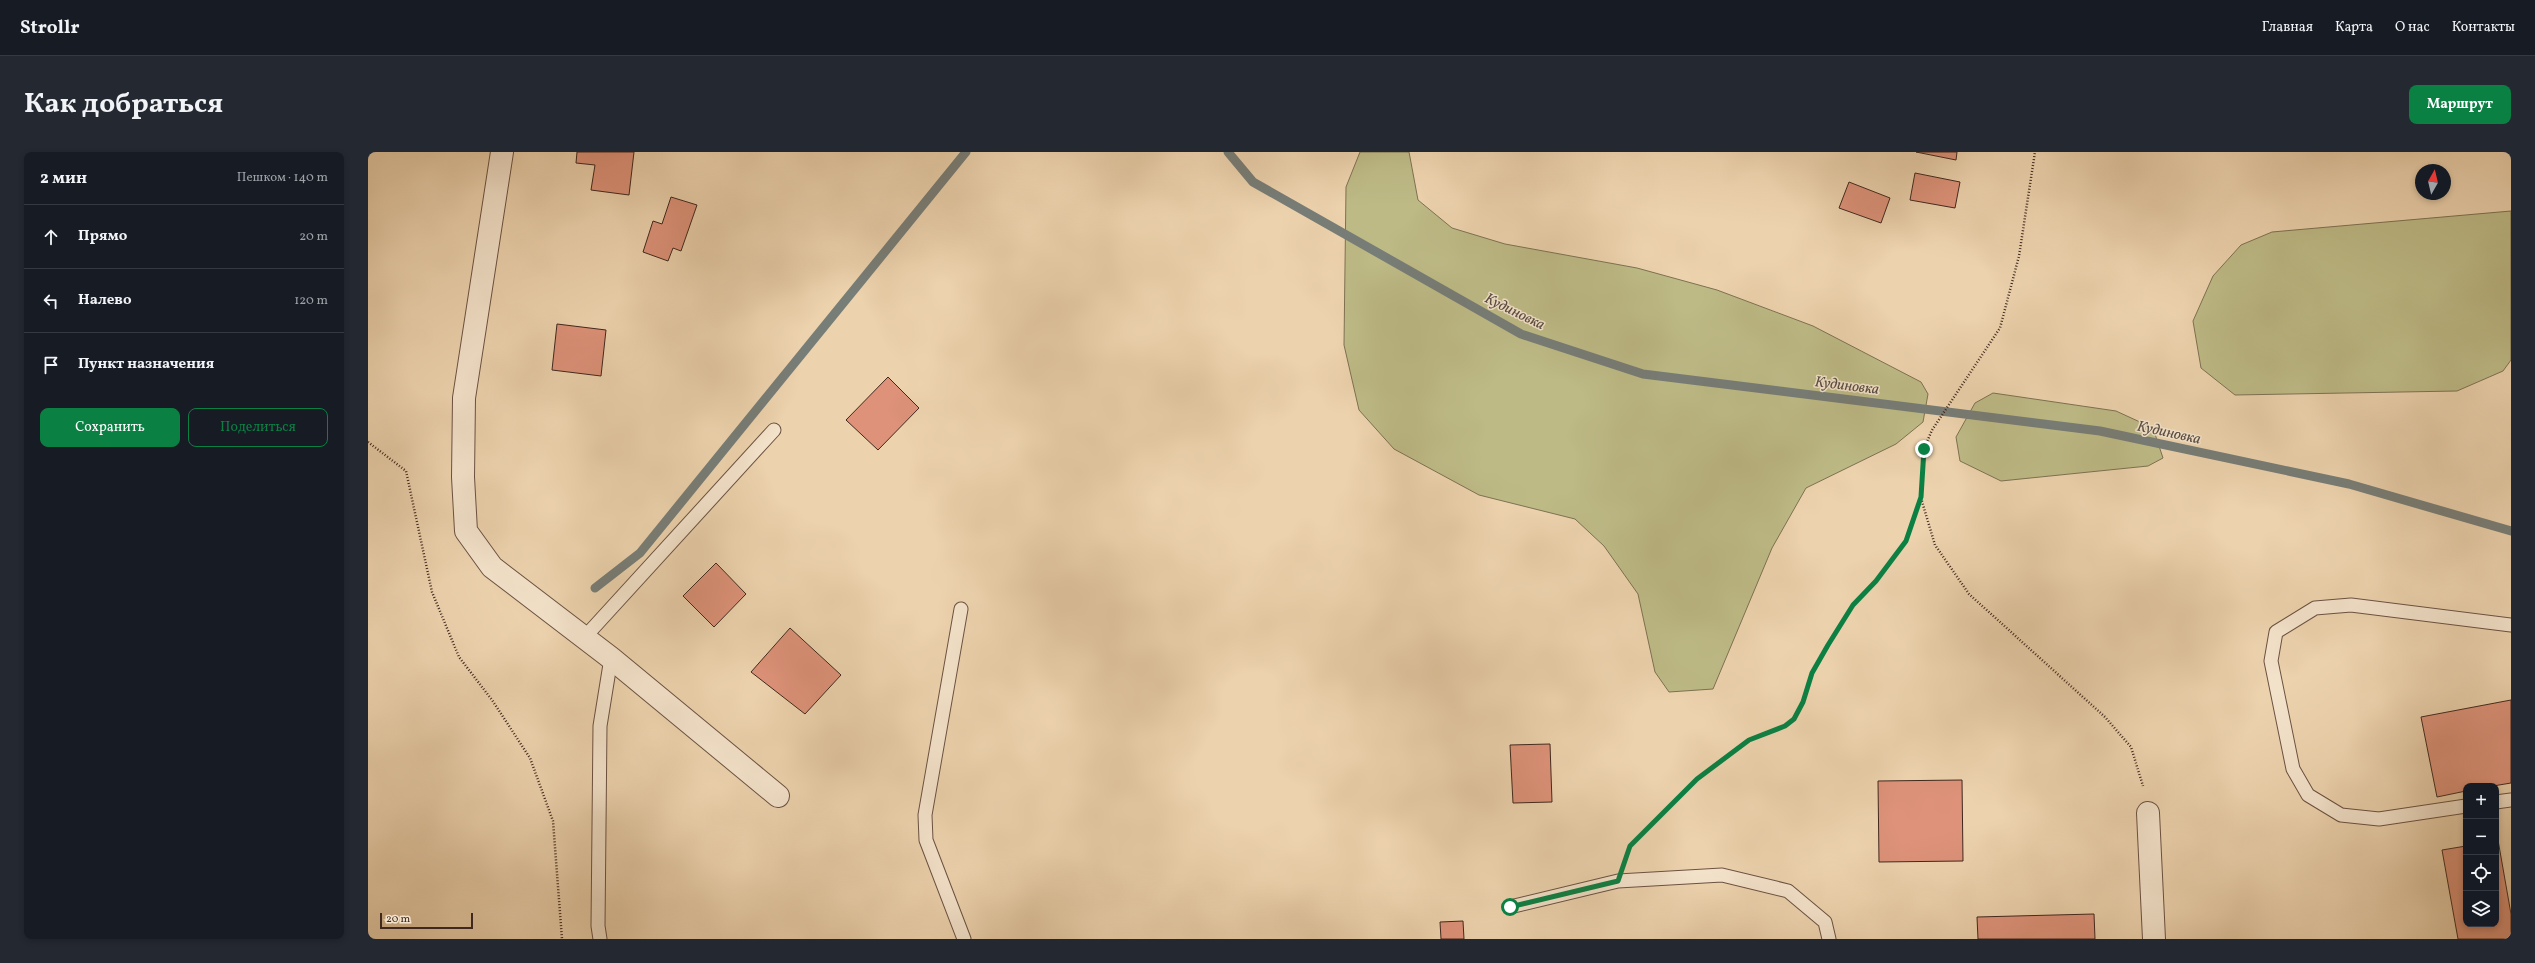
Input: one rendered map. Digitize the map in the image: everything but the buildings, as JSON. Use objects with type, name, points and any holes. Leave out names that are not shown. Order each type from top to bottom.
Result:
[{"type":"street","points":[[502,152],[464,398],[463,477],[466,531],[492,567],[611,658],[778,796]]},
{"type":"street","points":[[2148,813],[2154,939]]},
{"type":"lane","points":[[584,638],[774,430]]},
{"type":"lane","points":[[2463,806],[2378,819],[2341,815],[2308,795],[2293,769],[2271,661],[2276,632],[2315,608],[2351,605],[2511,625]]},
{"type":"lane","points":[[962,609],[925,815],[926,840],[964,939]]},
{"type":"lane","points":[[600,939],[598,926],[600,726],[611,658]]},
{"type":"lane","points":[[2499,802],[2511,800]]},
{"type":"lane","points":[[1510,907],[1618,881],[1722,875],[1788,892],[1825,922],[1829,939]]},
{"type":"path","points":[[1618,881],[1630,846],[1697,779],[1749,740],[1785,726],[1794,719],[1803,702],[1812,673],[1853,605],[1876,581],[1906,541],[1921,497],[1924,449],[1932,430],[2000,328],[2019,256],[2035,152]]},
{"type":"path","points":[[368,442],[406,471],[432,592],[459,657],[492,700],[530,758],[553,820],[562,939]]},
{"type":"path","points":[[1921,497],[1936,546],[1969,594],[2105,717],[2131,747],[2140,771],[2148,813]]},
{"type":"shaded area","points":[[1360,152],[1409,152],[1418,200],[1452,228],[1505,244],[1637,268],[1717,290],[1813,326],[1921,382],[1928,394],[1923,422],[1896,444],[1806,488],[1772,548],[1713,689],[1669,692],[1655,672],[1638,594],[1604,546],[1575,519],[1479,495],[1394,449],[1359,410],[1344,345],[1346,187]]},
{"type":"shaded area","points":[[2511,211],[2511,360],[2503,371],[2457,391],[2235,395],[2201,368],[2193,321],[2213,276],[2241,245],[2272,232]]},
{"type":"shaded area","points":[[1993,393],[2116,411],[2153,428],[2163,458],[2148,466],[2001,481],[1960,461],[1956,437],[1975,403]]},
{"type":"waterway","points":[[595,588],[640,553],[966,152]]},
{"type":"waterway","name":"Кудиновка","points":[[1228,152],[1253,182],[1521,334],[1643,374],[2100,431],[2349,484],[2511,531]]},
{"type":"route","points":[[1510,907],[1618,881],[1630,846],[1697,779],[1749,740],[1785,726],[1794,719],[1803,702],[1812,673],[1853,605],[1876,581],[1906,541],[1921,497],[1924,449]]}]
